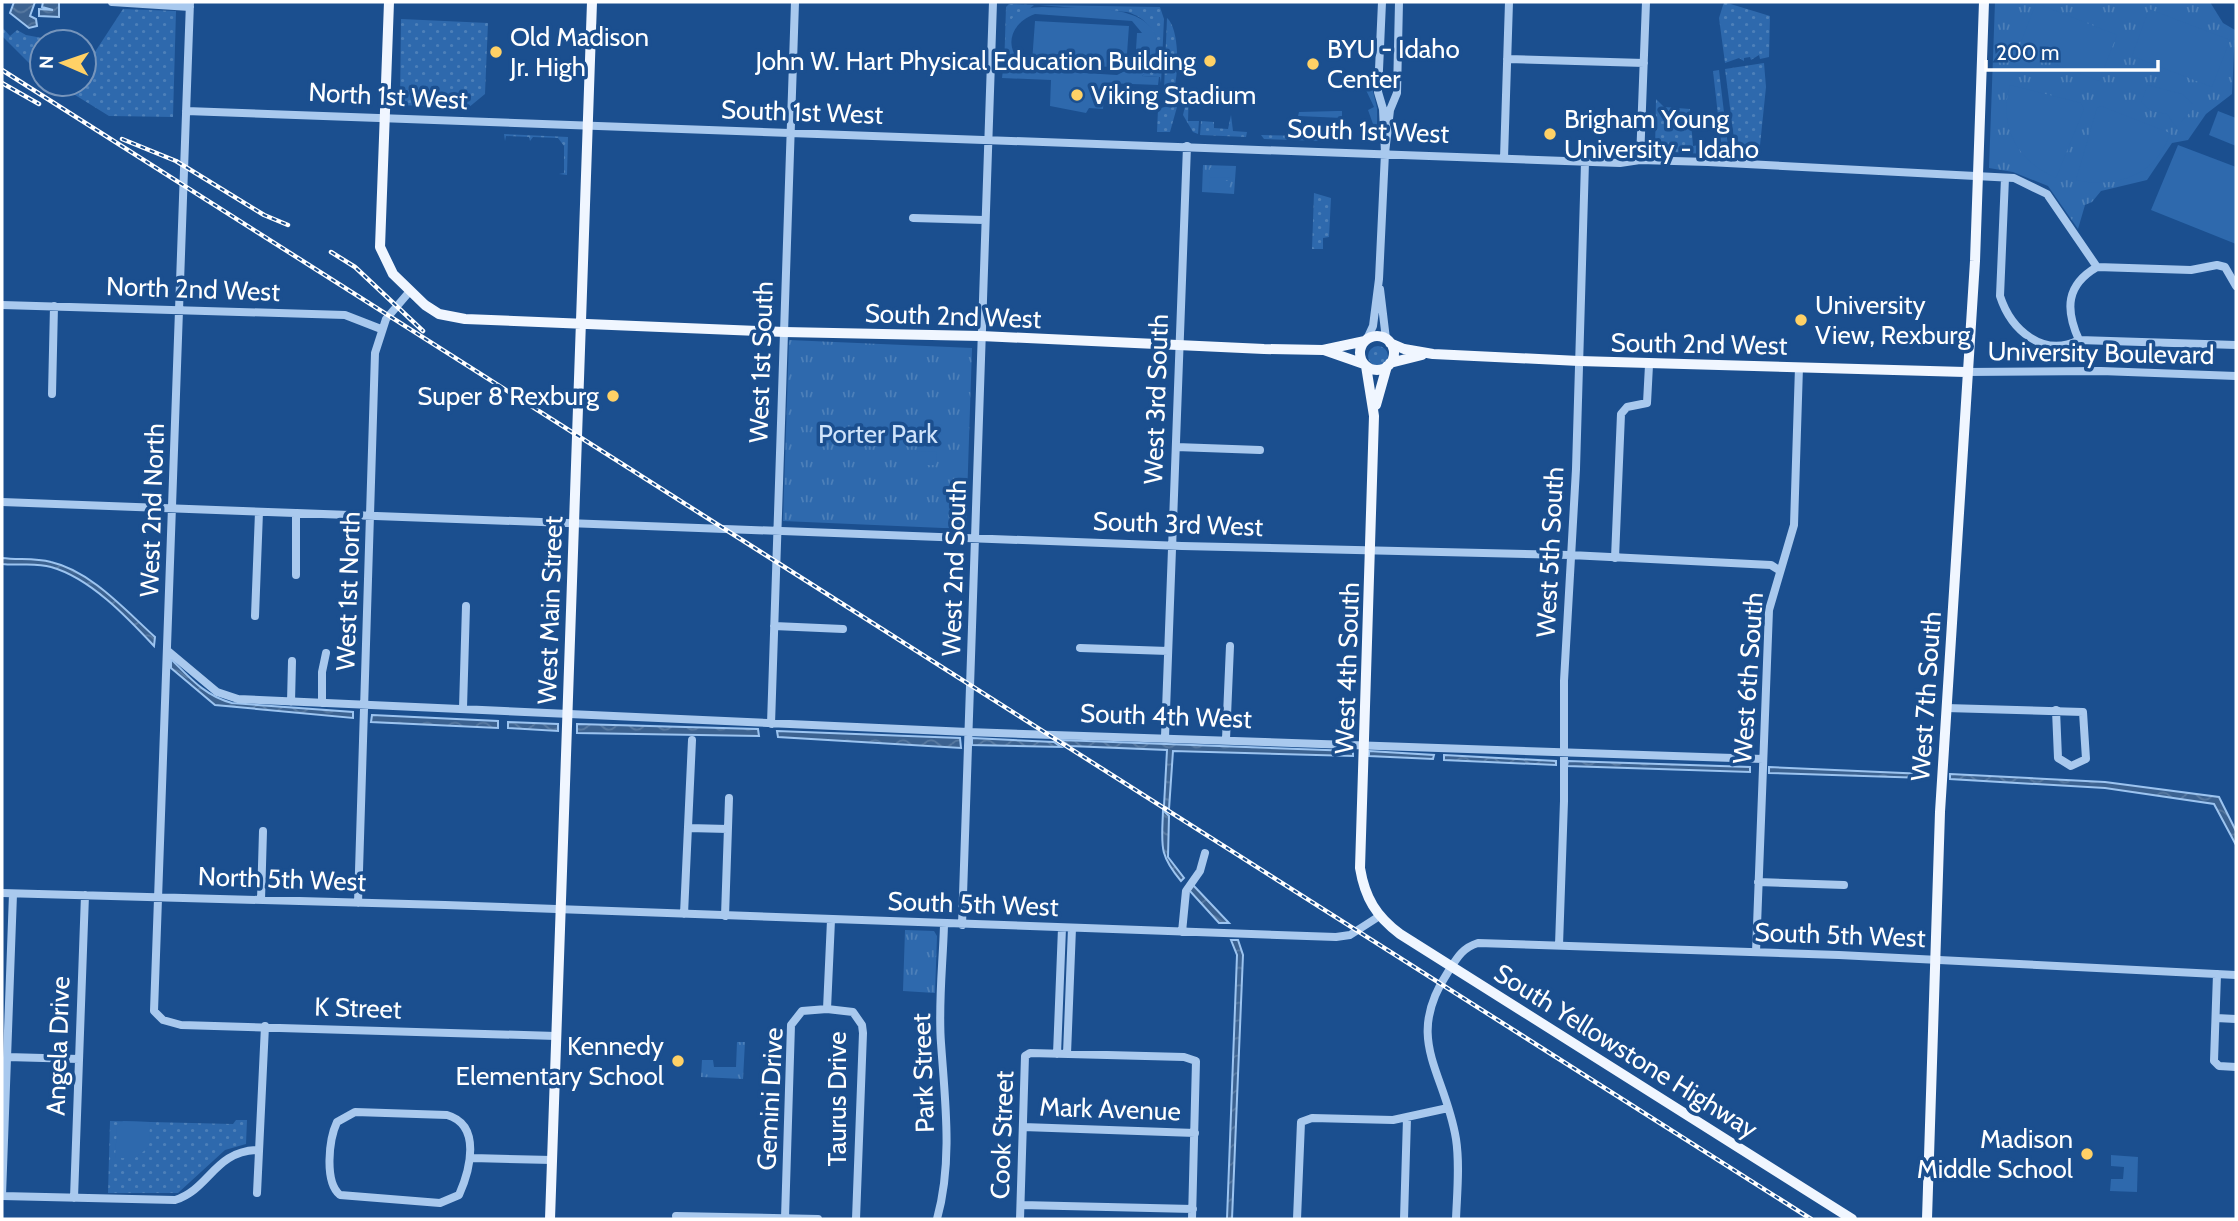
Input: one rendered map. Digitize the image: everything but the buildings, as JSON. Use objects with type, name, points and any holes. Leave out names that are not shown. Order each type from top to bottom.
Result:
[{"type":"main road","points":[[388,2],[380,247],[389,269],[410,291],[439,314],[465,319],[582,325]]},
{"type":"main road","name":"West Main Street","points":[[550,1219],[592,2]]},
{"type":"main road","name":"West 7th South","points":[[1926,1216],[1946,708],[1978,176],[1984,2]]},
{"type":"main road","name":"South 2nd West","points":[[582,325],[981,336],[1323,350],[1366,340]]},
{"type":"main road","points":[[1376,337],[1388,341],[1393,353],[1389,364],[1379,370],[1365,365],[1360,353],[1366,340],[1376,337]]},
{"type":"main road","name":"South 2nd West","points":[[1388,341],[1404,349],[1433,354],[1649,365],[1965,372]]},
{"type":"main road","name":"South 2nd West","points":[[1323,350],[1365,365]]},
{"type":"main road","name":"South 2nd West","points":[[1389,364],[1433,354]]},
{"type":"main road","name":"West 4th South","points":[[1378,917],[1368,900],[1360,868],[1373,549],[1374,416],[1380,383],[1389,364]]},
{"type":"main road","name":"West 4th South","points":[[1365,365],[1374,416]]},
{"type":"main road","name":"South Yellowstone Highway","points":[[1378,917],[1400,934],[1852,1219]]},
{"type":"street","points":[[112,2],[190,5]]},
{"type":"street","name":"West 1st South","points":[[771,724],[794,2]]},
{"type":"street","name":"West 2nd South","points":[[962,925],[993,2]]},
{"type":"street","points":[[1381,2],[1378,92],[1383,109],[1385,153]]},
{"type":"street","points":[[1366,340],[1373,327],[1379,279],[1385,153],[1391,110],[1397,93],[1399,2]]},
{"type":"street","points":[[1504,158],[1509,2]]},
{"type":"street","points":[[1640,160],[1646,2]]},
{"type":"street","name":"West 2nd North","points":[[160,1018],[153,1007],[190,5]]},
{"type":"street","points":[[1507,59],[1644,63]]},
{"type":"street","name":"North 1st West","points":[[186,111],[588,125]]},
{"type":"street","name":"South 1st West","points":[[588,125],[1586,162],[1640,160],[2005,178],[2023,180],[2048,194],[2097,267]]},
{"type":"street","name":"West 3rd South","points":[[1165,737],[1186,146]]},
{"type":"street","name":"West 5th South","points":[[1559,945],[1564,796],[1562,750],[1586,162]]},
{"type":"street","points":[[2005,178],[2000,296],[2005,312],[2030,340],[2061,347],[2079,340],[2236,345]]},
{"type":"street","points":[[914,218],[985,220]]},
{"type":"street","points":[[2079,340],[2069,313],[2069,300],[2075,285],[2097,267],[2191,270],[2217,265],[2225,267],[2236,286]]},
{"type":"street","points":[[1379,279],[1388,341]]},
{"type":"street","name":"West 1st North","points":[[358,903],[375,362],[381,329],[410,291]]},
{"type":"street","name":"North 2nd West","points":[[2,305],[345,315],[381,329]]},
{"type":"street","points":[[52,394],[54,306]]},
{"type":"street","points":[[1615,558],[1621,414],[1627,407],[1647,403],[1649,365]]},
{"type":"street","name":"West 6th South","points":[[1756,952],[1769,610],[1794,525],[1798,367]]},
{"type":"street","name":"University Boulevard","points":[[1965,372],[2101,371],[2236,376]]},
{"type":"street","points":[[1176,447],[1260,450]]},
{"type":"street","name":"South 3rd West","points":[[2,502],[1172,545],[1570,555],[1771,565],[1779,570]]},
{"type":"street","points":[[255,615],[258,512]]},
{"type":"street","points":[[296,513],[296,575]]},
{"type":"street","points":[[463,708],[466,606]]},
{"type":"street","points":[[774,626],[843,629]]},
{"type":"street","points":[[1226,739],[1230,646]]},
{"type":"street","points":[[1080,648],[1168,651]]},
{"type":"street","name":"South 4th West","points":[[168,650],[217,692],[227,696],[291,702],[968,732],[1763,758]]},
{"type":"street","points":[[322,703],[322,671],[326,653]]},
{"type":"street","points":[[291,702],[292,661]]},
{"type":"street","points":[[1946,708],[2056,710],[2083,712],[2087,749],[2086,759],[2080,764],[2071,766],[2057,758],[2056,710]]},
{"type":"street","points":[[684,914],[692,740]]},
{"type":"street","points":[[725,916],[729,798]]},
{"type":"street","points":[[688,828],[728,830]]},
{"type":"street","points":[[261,900],[263,831]]},
{"type":"street","points":[[1182,932],[1186,891],[1200,871],[1205,853]]},
{"type":"street","points":[[1758,883],[1844,886]]},
{"type":"street","name":"North 5th West","points":[[2,894],[561,910]]},
{"type":"street","points":[[13,894],[2,1196],[175,1200],[190,1192],[226,1158],[241,1151],[258,1150]]},
{"type":"street","name":"Angela Drive","points":[[74,1198],[85,895]]},
{"type":"street","name":"South 5th West","points":[[561,910],[1336,937],[1350,935],[1378,917]]},
{"type":"street","name":"Taurus Drive","points":[[831,920],[827,1009],[853,1012],[862,1025],[856,1219]]},
{"type":"street","name":"Park Street","points":[[937,1219],[945,1173],[947,1098],[941,1023],[944,925]]},
{"type":"street","points":[[1062,928],[1057,1054],[1184,1057],[1196,1061],[1192,1219]]},
{"type":"street","points":[[1068,1054],[1072,928]]},
{"type":"street","name":"South 5th West","points":[[1456,1219],[1457,1153],[1448,1108],[1432,1064],[1428,1028],[1432,998],[1463,949],[1478,943],[1756,952],[2236,975]]},
{"type":"street","points":[[2217,974],[2214,1061],[2218,1066],[2235,1067]]},
{"type":"street","name":"Gemini Drive","points":[[785,1219],[791,1028],[802,1011],[827,1009]]},
{"type":"street","name":"K Street","points":[[160,1018],[181,1025],[556,1036]]},
{"type":"street","points":[[2216,1018],[2236,1019]]},
{"type":"street","points":[[257,1193],[265,1026]]},
{"type":"street","name":"Cook Street","points":[[1020,1219],[1026,1053],[1057,1054]]},
{"type":"street","points":[[7,1057],[79,1059]]},
{"type":"street","points":[[1297,1219],[1301,1122],[1312,1118],[1407,1118],[1448,1108]]},
{"type":"street","points":[[355,1112],[454,1117],[467,1129],[472,1158],[459,1195],[451,1201],[440,1203],[346,1198],[333,1187],[331,1159],[337,1122],[355,1112]]},
{"type":"street","points":[[1404,1219],[1407,1118]]},
{"type":"street","name":"Mark Avenue","points":[[1023,1127],[1195,1133]]},
{"type":"street","points":[[472,1158],[552,1160]]},
{"type":"street","points":[[1021,1205],[1193,1209]]},
{"type":"street","points":[[676,1216],[818,1219]]},
{"type":"green space","points":[[1724,2],[1770,16],[1769,57],[1760,59],[1759,55],[1751,60],[1750,57],[1744,58],[1744,61],[1739,58],[1725,63],[1719,18]]},
{"type":"green space","points":[[1995,2],[2210,2],[2223,23],[2235,30],[2232,94],[2206,114],[2188,140],[2172,143],[2147,180],[2101,191],[2092,202],[2085,205],[2078,229],[2048,186],[2013,172],[1989,168]]},
{"type":"green space","points":[[2036,3],[2117,35],[2099,81],[2018,50]]},
{"type":"green space","points":[[1009,4],[1034,5],[1008,28],[1015,69],[1004,69],[1006,7]]},
{"type":"green space","points":[[1039,5],[1160,7],[1164,19],[1161,83],[1160,77],[1142,76],[1154,58],[1156,48],[1152,30],[1138,16],[1127,12]]},
{"type":"green space","points":[[1031,8],[1093,8],[1128,13],[1142,20],[1152,29],[1157,42],[1157,52],[1149,69],[1142,76],[1159,77],[1158,85],[1105,83],[1103,109],[1089,108],[1086,113],[1050,106],[1051,80],[1002,78],[1003,69],[1014,68],[1006,46],[1008,26],[1020,12]],"holes":[[[1035,14],[1132,21],[1142,33],[1137,33],[1135,66],[1117,75],[1035,70],[1017,58],[1011,42],[1017,26]]]},
{"type":"green space","points":[[123,9],[176,11],[173,117],[109,116],[80,98],[98,98],[98,47]]},
{"type":"green space","points":[[2149,9],[2230,40],[2212,87],[2132,56]]},
{"type":"green space","points":[[1167,18],[1172,24],[1177,45],[1176,81],[1171,98],[1164,89]]},
{"type":"green space","points":[[401,19],[488,23],[485,94],[468,108],[400,105]]},
{"type":"green space","points":[[1035,21],[1129,26],[1126,68],[1032,62]]},
{"type":"green space","points":[[2,27],[10,36],[17,30],[28,35],[28,62],[2,36]]},
{"type":"green space","points":[[1764,63],[1766,87],[1759,155],[1741,155],[1734,139],[1725,69]]},
{"type":"green space","points":[[1719,70],[1729,155],[1713,154],[1717,143],[1721,142],[1713,71]]},
{"type":"green space","points":[[2010,85],[2081,103],[2084,109],[2056,178],[2031,162],[2014,140],[2007,114]]},
{"type":"green space","points":[[2148,85],[2182,94],[2193,104],[2193,109],[2181,122],[2181,134],[2167,114],[2151,111],[2141,102]]},
{"type":"green space","points":[[1372,87],[1377,108],[1377,137],[1368,142],[1365,134],[1373,124],[1368,110],[1374,107],[1365,88]]},
{"type":"green space","points":[[1189,89],[1188,121],[1199,121],[1198,134],[1193,132],[1183,115]]},
{"type":"green space","points":[[1656,99],[1664,107],[1690,109],[1693,146],[1699,145],[1705,154],[1655,151]]},
{"type":"green space","points":[[1171,105],[1177,107],[1170,132],[1157,132],[1158,109]]},
{"type":"green space","points":[[2101,106],[2170,133],[2156,159],[2133,176],[2105,182],[2076,180],[2097,108]]},
{"type":"green space","points":[[1342,111],[1342,118],[1298,116],[1299,112]]},
{"type":"green space","points":[[2218,111],[2236,118],[2236,146],[2209,135]]},
{"type":"green space","points":[[1231,115],[1233,131],[1247,132],[1246,137],[1200,135],[1201,121],[1214,122],[1214,128],[1228,129]]},
{"type":"green space","points":[[1335,125],[1346,125],[1348,129],[1330,141],[1330,130]]},
{"type":"green space","points":[[1318,132],[1321,141],[1264,139],[1261,135],[1315,136]]},
{"type":"green space","points":[[504,134],[568,137],[567,175],[559,174],[564,173],[564,146],[558,138],[533,137],[530,141],[529,137],[506,136],[505,141]]},
{"type":"green space","points":[[2178,145],[2236,167],[2236,244],[2151,210]]},
{"type":"green space","points":[[1203,165],[1236,166],[1234,194],[1202,192]]},
{"type":"green space","points":[[1210,168],[1230,169],[1230,178],[1209,177]]},
{"type":"green space","points":[[1210,181],[1230,181],[1229,191],[1209,190]]},
{"type":"green space","points":[[1314,193],[1331,198],[1329,237],[1323,238],[1323,249],[1312,249]]},
{"type":"green space","name":"Porter Park","points":[[789,340],[972,348],[966,529],[783,521]]},
{"type":"green space","points":[[1378,346],[1385,349],[1388,356],[1385,363],[1378,366],[1371,363],[1368,356],[1371,349]]},
{"type":"green space","points":[[921,424],[942,425],[941,435],[921,434]]},
{"type":"green space","points":[[921,437],[941,438],[941,447],[920,446]]},
{"type":"green space","points":[[917,451],[937,452],[936,465],[917,465]]},
{"type":"green space","points":[[905,930],[934,931],[937,936],[935,993],[903,991]]},
{"type":"green space","points":[[737,1042],[745,1042],[743,1079],[701,1077],[702,1060],[713,1060],[714,1067],[736,1067]]},
{"type":"green space","points":[[236,1120],[247,1120],[246,1144],[225,1150],[178,1193],[108,1193],[110,1121],[233,1124]]},
{"type":"green space","points":[[123,1121],[150,1122],[149,1147],[135,1158],[115,1158],[117,1128]]},
{"type":"green space","points":[[2111,1155],[2138,1157],[2137,1192],[2110,1191],[2111,1179],[2123,1179],[2124,1167],[2111,1166]]},
{"type":"water","points":[[14,2],[35,2],[30,16],[36,19],[37,26],[29,28],[10,13]]},
{"type":"water","points":[[43,2],[59,2],[59,17],[39,16],[39,9],[53,10],[42,7]]},
{"type":"water","points":[[2,558],[45,561],[80,574],[107,593],[155,637],[154,646],[120,611],[80,580],[66,572],[45,566],[2,564]]},
{"type":"water","points":[[171,659],[206,691],[222,700],[353,712],[353,718],[215,705],[171,668]]},
{"type":"water","points":[[372,715],[498,721],[498,728],[371,722]]},
{"type":"water","points":[[508,722],[558,724],[558,731],[508,728]]},
{"type":"water","points":[[577,724],[758,729],[759,736],[577,733]]},
{"type":"water","points":[[777,731],[960,738],[961,748],[778,737]]},
{"type":"water","points":[[972,738],[1054,742],[1061,747],[972,745]]},
{"type":"water","points":[[1060,740],[1353,751],[1353,756],[1173,751],[1169,809],[1164,806],[1167,750],[1070,746]]},
{"type":"water","points":[[1369,751],[1434,755],[1433,759],[1369,756]]},
{"type":"water","points":[[1444,755],[1556,761],[1556,765],[1444,760]]},
{"type":"water","points":[[1568,761],[1750,767],[1750,772],[1567,766]]},
{"type":"water","points":[[1769,767],[1925,774],[1925,778],[1769,773]]},
{"type":"water","points":[[1950,774],[2105,782],[2219,797],[2236,831],[2236,845],[2214,804],[2105,788],[1950,779]]},
{"type":"water","points":[[1163,810],[1169,816],[1168,857],[1184,878],[1181,881],[1165,856]]},
{"type":"water","points":[[1193,885],[1229,923],[1219,923],[1189,890]]},
{"type":"water","points":[[1231,940],[1238,940],[1243,955],[1232,1219],[1227,1219],[1237,955]]},
{"type":"railway","points":[[2,70],[1811,1219]]},
{"type":"railway","points":[[2,83],[39,104]]},
{"type":"railway","points":[[122,139],[176,161],[264,215],[288,225]]},
{"type":"railway","points":[[331,252],[355,267],[423,331]]},
{"type":"place","name":"Old Madison Jr. High","points":[[496,52]]},
{"type":"place","name":"John W. Hart Physical Education Building","points":[[1210,61]]},
{"type":"place","name":"BYU - Idaho Center","points":[[1313,64]]},
{"type":"place","name":"Viking Stadium","points":[[1077,95]]},
{"type":"place","name":"Brigham Young University - Idaho","points":[[1550,134]]},
{"type":"place","name":"University View, Rexburg","points":[[1801,320]]},
{"type":"place","name":"Super 8 Rexburg","points":[[613,396]]},
{"type":"place","name":"Kennedy Elementary School","points":[[678,1061]]},
{"type":"place","name":"Madison Middle School","points":[[2087,1154]]}]
